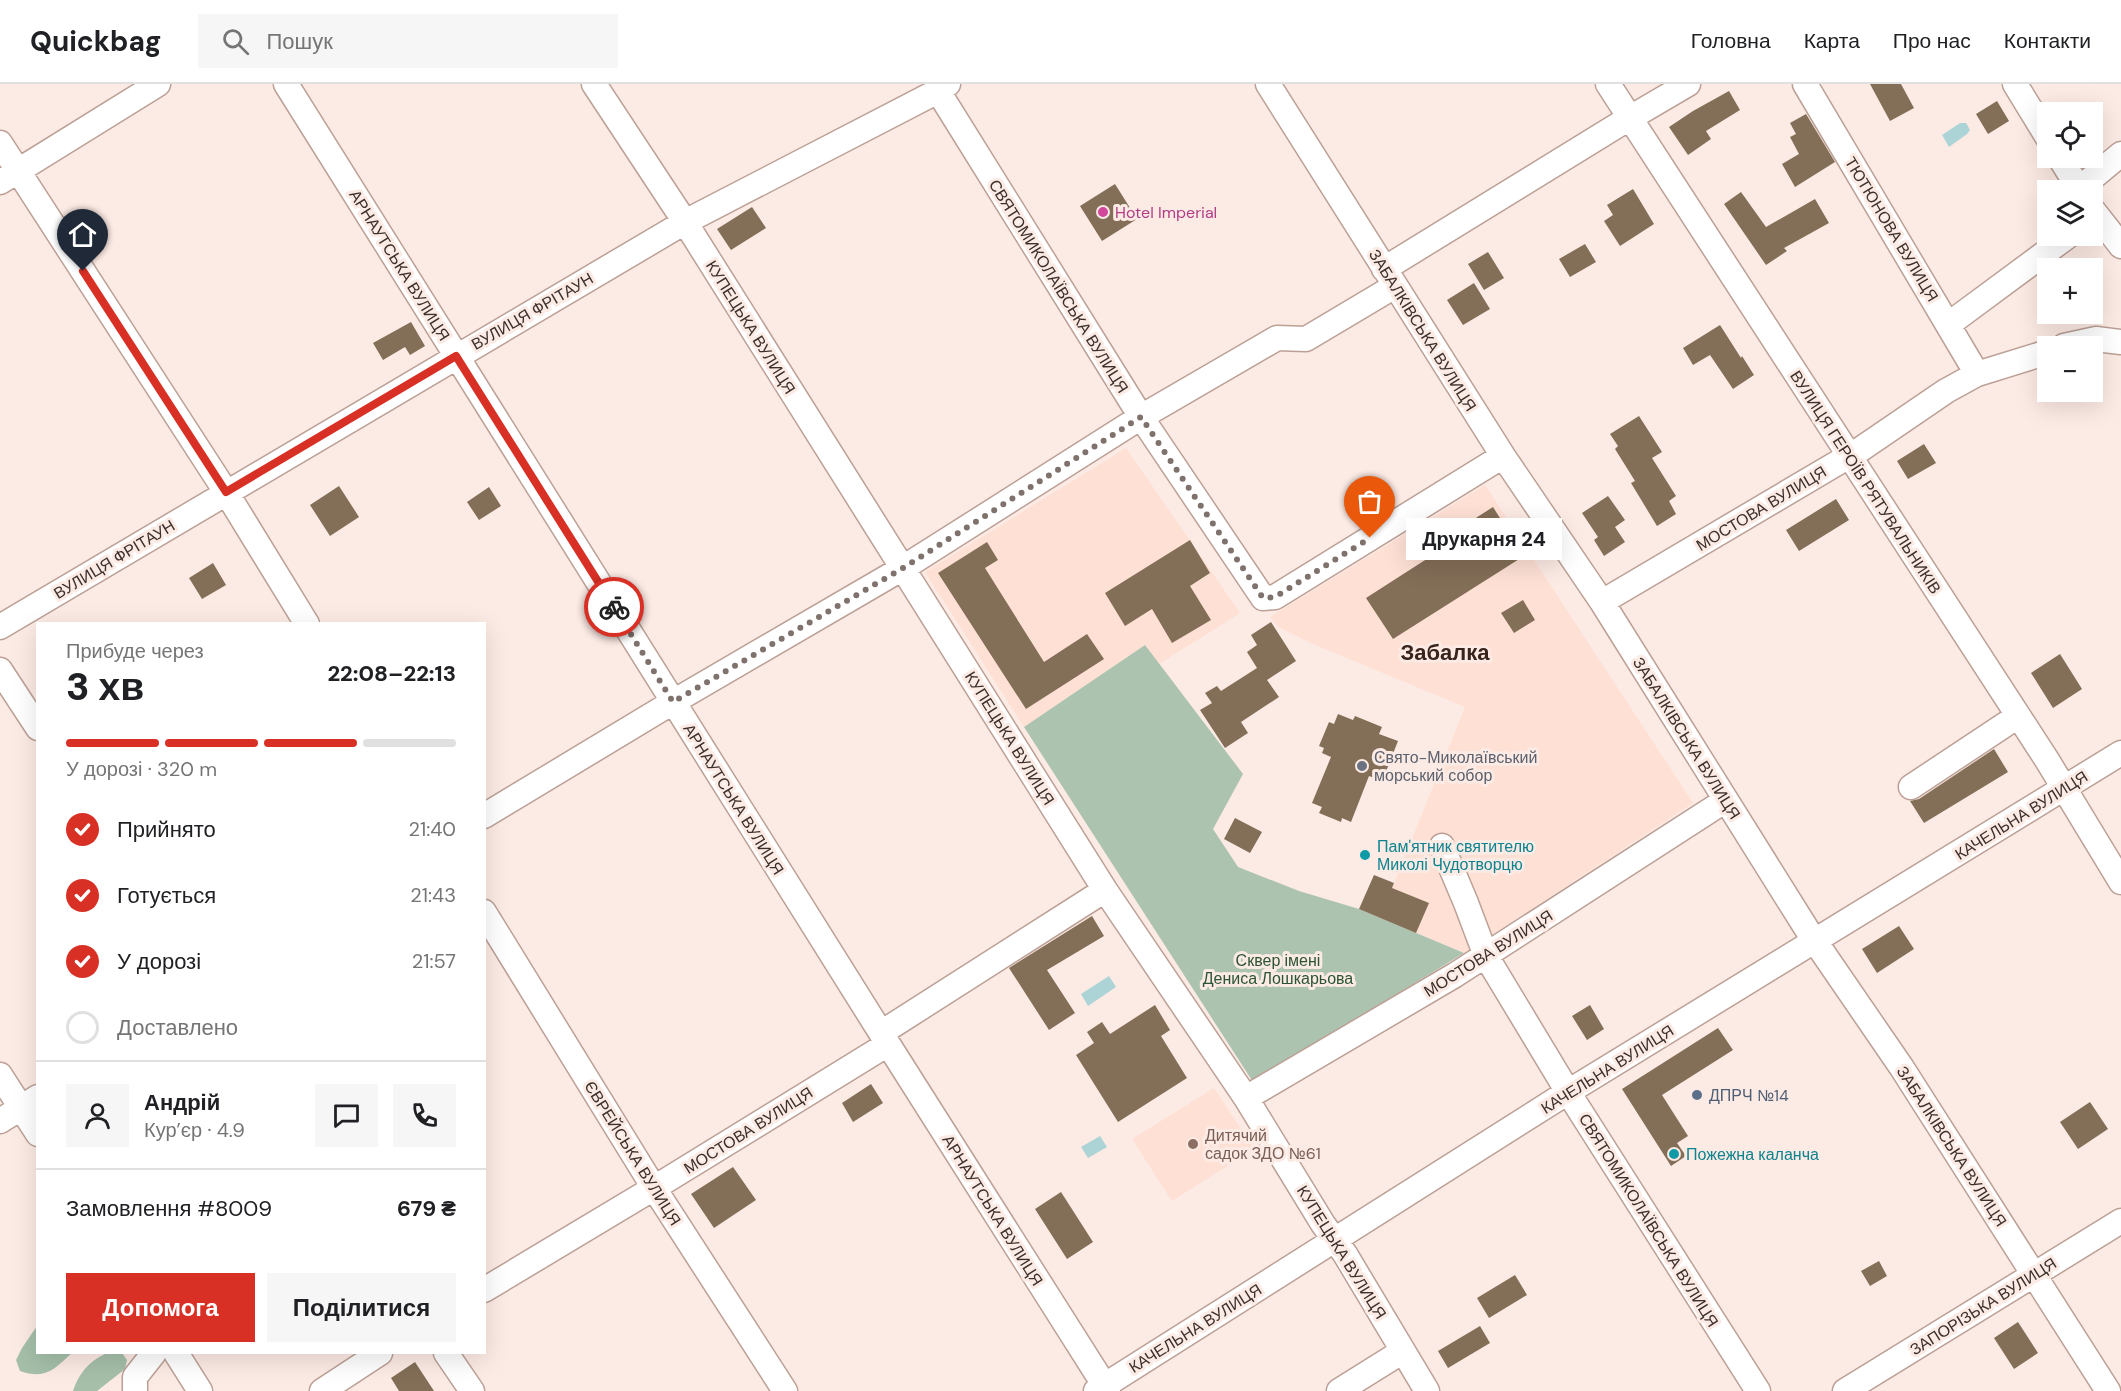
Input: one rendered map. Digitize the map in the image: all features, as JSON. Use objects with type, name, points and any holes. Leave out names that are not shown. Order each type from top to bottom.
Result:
[{"type":"street","points":[[9,176],[159,84]]},
{"type":"street","name":"АРНАУТСЬКА ВУЛИЦЯ","points":[[286,84],[1103,1389]]},
{"type":"street","name":"КУПЕЦЬКА ВУЛИЦЯ","points":[[594,84],[685,222],[1106,890],[1246,1098],[1427,1391]]},
{"type":"street","name":"ЗАБАЛКІВСЬКА ВУЛИЦЯ","points":[[1268,84],[1503,456],[1602,602],[1816,942],[1902,1068],[2109,1391]]},
{"type":"street","name":"ВУЛИЦЯ ГЕРОЇВ РЯТУВАЛЬНИКІВ","points":[[1608,84],[2019,716],[2121,882]]},
{"type":"street","points":[[486,815],[673,702],[903,568],[1141,417],[1277,338],[1306,339],[1390,278],[1630,117],[1688,84]]},
{"type":"street","name":"ТЮТЮНОВА ВУЛИЦЯ","points":[[1805,84],[1977,374]]},
{"type":"street","points":[[2014,84],[2037,121]]},
{"type":"street","name":"ВУЛИЦЯ ФРІТАУН","points":[[0,627],[685,222],[943,88]]},
{"type":"street","name":"СВЯТОМИКОЛАЇВСЬКА ВУЛИЦЯ","points":[[943,88],[1141,417],[1263,598],[1275,597],[1503,456]]},
{"type":"street","points":[[0,143],[9,176],[226,492],[306,622]]},
{"type":"street","points":[[2103,181],[2121,154]]},
{"type":"street","points":[[2103,223],[2121,246]]},
{"type":"street","points":[[1949,324],[2054,246]]},
{"type":"street","points":[[2103,340],[2121,342]]},
{"type":"street","name":"МОСТОВА ВУЛИЦЯ","points":[[1602,602],[1848,456],[1946,391],[1977,374],[2037,355]]},
{"type":"street","points":[[0,669],[36,725]]},
{"type":"street","points":[[1911,787],[2019,716]]},
{"type":"street","name":"КАЧЕЛЬНА ВУЛИЦЯ","points":[[1103,1389],[1568,1092],[2121,753]]},
{"type":"street","name":"МОСТОВА ВУЛИЦЯ","points":[[1246,1098],[1486,956],[1726,800]]},
{"type":"street","name":"СВЯТОМИКОЛАЇВСЬКА ВУЛИЦЯ","points":[[1442,846],[1486,956],[1568,1092],[1758,1391]]},
{"type":"street","name":"МОСТОВА ВУЛИЦЯ","points":[[486,1289],[654,1188],[884,1039],[1106,890]]},
{"type":"street","name":"ЄВРЕЙСЬКА ВУЛИЦЯ","points":[[486,915],[654,1188],[784,1391]]},
{"type":"street","points":[[0,1075],[29,1102],[36,1127]]},
{"type":"street","points":[[0,1121],[29,1102]]},
{"type":"street","name":"ЗАПОРІЗЬКА ВУЛИЦЯ","points":[[1845,1391],[2121,1221]]},
{"type":"street","points":[[1339,1391],[1402,1351]]},
{"type":"street","points":[[135,1391],[135,1377],[153,1354]]},
{"type":"street","points":[[177,1354],[200,1391]]},
{"type":"street","points":[[322,1391],[378,1354]]},
{"type":"street","points":[[447,1354],[472,1391]]},
{"type":"shaded area","points":[[1126,448],[1240,613],[1159,664],[1145,645],[1024,727],[925,572]]},
{"type":"shaded area","points":[[1485,485],[1693,803],[1464,953],[1380,918],[1465,707],[1313,644],[1278,627],[1270,617]]},
{"type":"shaded area","name":"Дитячий садок ЗДО №61","points":[[1214,1088],[1254,1149],[1172,1201],[1132,1139]]},
{"type":"green space","name":"Сквер імені Дениса Лошкарьова","points":[[1145,645],[1243,774],[1213,829],[1238,867],[1299,891],[1359,909],[1464,953],[1253,1082],[1024,727]]},
{"type":"green space","points":[[36,1327],[36,1354],[71,1354],[49,1371],[37,1374],[20,1371],[16,1360]]},
{"type":"green space","points":[[105,1354],[123,1354],[127,1360],[125,1369],[97,1391],[73,1391],[85,1368]]},
{"type":"water","points":[[1960,123],[1966,123],[1970,130],[1949,147],[1942,135]]},
{"type":"water","points":[[1109,976],[1116,987],[1088,1006],[1081,994]]},
{"type":"water","points":[[1100,1136],[1107,1147],[1088,1158],[1081,1147]]},
{"type":"building","points":[[1870,84],[1901,84],[1914,108],[1890,121]]},
{"type":"building","points":[[1729,91],[1740,110],[1706,131],[1711,139],[1688,155],[1669,127]]},
{"type":"building","points":[[1997,101],[2009,121],[1988,134],[1976,114]]},
{"type":"building","points":[[1806,114],[1835,162],[1795,187],[1782,164],[1799,154],[1790,137],[1796,134],[1790,123]]},
{"type":"building","points":[[1115,184],[1137,219],[1102,241],[1080,206]]},
{"type":"building","points":[[1633,189],[1654,224],[1620,246],[1604,221],[1613,215],[1607,205]]},
{"type":"building","points":[[1741,192],[1766,227],[1815,199],[1829,223],[1784,248],[1787,251],[1766,265],[1724,204]]},
{"type":"building","points":[[752,207],[766,228],[731,250],[717,229]]},
{"type":"building","points":[[1585,244],[1596,262],[1570,277],[1559,259]]},
{"type":"building","points":[[1488,252],[1504,278],[1484,290],[1468,264]]},
{"type":"building","points":[[1474,283],[1490,309],[1463,325],[1447,300]]},
{"type":"building","points":[[411,322],[425,346],[410,355],[405,347],[383,360],[373,343]]},
{"type":"building","points":[[1720,325],[1754,375],[1733,389],[1710,355],[1693,365],[1683,348]]},
{"type":"building","points":[[1639,416],[1662,452],[1652,458],[1676,496],[1669,501],[1676,514],[1657,526],[1631,483],[1635,481],[1615,449],[1618,446],[1610,434]]},
{"type":"building","points":[[1924,444],[1936,463],[1908,479],[1897,461]]},
{"type":"building","points":[[339,486],[359,517],[330,536],[310,505]]},
{"type":"building","points":[[489,487],[501,506],[479,520],[467,502]]},
{"type":"building","points":[[1608,496],[1625,520],[1615,527],[1625,542],[1604,556],[1594,540],[1598,537],[1582,513]]},
{"type":"building","points":[[1836,499],[1849,520],[1799,551],[1786,530]]},
{"type":"building","points":[[1493,507],[1524,556],[1393,639],[1366,598],[1450,544],[1446,537]]},
{"type":"building","points":[[1190,540],[1210,573],[1190,586],[1211,620],[1172,643],[1152,609],[1125,626],[1105,593]]},
{"type":"building","points":[[987,542],[998,560],[985,568],[1044,662],[1087,634],[1104,659],[1026,709],[938,573]]},
{"type":"building","points":[[213,563],[226,585],[202,599],[189,578]]},
{"type":"building","points":[[1523,600],[1535,620],[1514,633],[1501,613]]},
{"type":"building","points":[[1271,622],[1296,661],[1267,680],[1279,697],[1241,722],[1248,733],[1225,748],[1200,710],[1212,703],[1205,693],[1217,686],[1221,691],[1257,668],[1247,652],[1257,645],[1251,635]]},
{"type":"building","points":[[2060,654],[2082,689],[2053,708],[2031,673]]},
{"type":"building","name":"Свято-Миколаївський морський собор","points":[[1338,714],[1353,720],[1355,716],[1382,727],[1379,734],[1398,741],[1385,774],[1379,772],[1377,779],[1369,776],[1351,822],[1342,818],[1341,822],[1319,813],[1322,807],[1312,803],[1331,757],[1322,753],[1324,748],[1319,746],[1329,722],[1334,724]]},
{"type":"building","points":[[1994,749],[2008,772],[1924,823],[1910,801],[1919,799]]},
{"type":"building","points":[[1235,818],[1262,832],[1250,853],[1224,839]]},
{"type":"building","points":[[1374,875],[1394,883],[1392,888],[1429,903],[1416,933],[1359,909]]},
{"type":"building","points":[[1092,916],[1104,936],[1047,970],[1075,1013],[1049,1030],[1009,968]]},
{"type":"building","points":[[1899,926],[1914,949],[1877,973],[1862,949]]},
{"type":"building","points":[[1155,1005],[1170,1030],[1161,1036],[1187,1078],[1118,1122],[1076,1055],[1094,1043],[1087,1032],[1102,1022],[1110,1034]]},
{"type":"building","points":[[1590,1005],[1604,1029],[1587,1040],[1572,1016]]},
{"type":"building","points":[[1718,1028],[1733,1050],[1662,1095],[1688,1136],[1677,1143],[1686,1156],[1671,1166],[1622,1089]]},
{"type":"building","points":[[871,1084],[883,1103],[853,1122],[842,1103]]},
{"type":"building","points":[[2090,1102],[2108,1129],[2078,1149],[2060,1122]]},
{"type":"building","points":[[733,1167],[756,1200],[714,1228],[691,1194]]},
{"type":"building","points":[[1061,1192],[1093,1242],[1067,1259],[1035,1209]]},
{"type":"building","points":[[1879,1261],[1887,1276],[1870,1286],[1861,1271]]},
{"type":"building","points":[[1515,1275],[1527,1295],[1489,1318],[1477,1298]]},
{"type":"building","points":[[2018,1322],[2038,1353],[2014,1369],[1994,1338]]},
{"type":"building","points":[[1480,1326],[1490,1343],[1448,1368],[1438,1351]]},
{"type":"building","points":[[415,1362],[434,1391],[399,1391],[391,1378]]},
{"type":"way so far","points":[[614,607],[673,702],[903,568],[1141,417],[1263,598],[1275,597],[1370,538]]},
{"type":"place","name":"Hotel Imperial","points":[[1103,212]]},
{"type":"place","name":"Друкарня 24","points":[[1370,538]]},
{"type":"place","name":"Свято-Миколаївський морський собор","points":[[1362,766]]},
{"type":"place","name":"Пам'ятник святителю Миколі Чудотворцю","points":[[1365,855]]},
{"type":"place","name":"ДПРЧ №14","points":[[1697,1095]]},
{"type":"place","name":"Дитячий садок ЗДО №61","points":[[1193,1144]]},
{"type":"place","name":"Пожежна каланча","points":[[1674,1154]]},
{"type":"district","name":"Забалка","points":[[1445,652]]},
{"type":"route","points":[[83,271],[226,492],[456,356],[614,607]]}]
